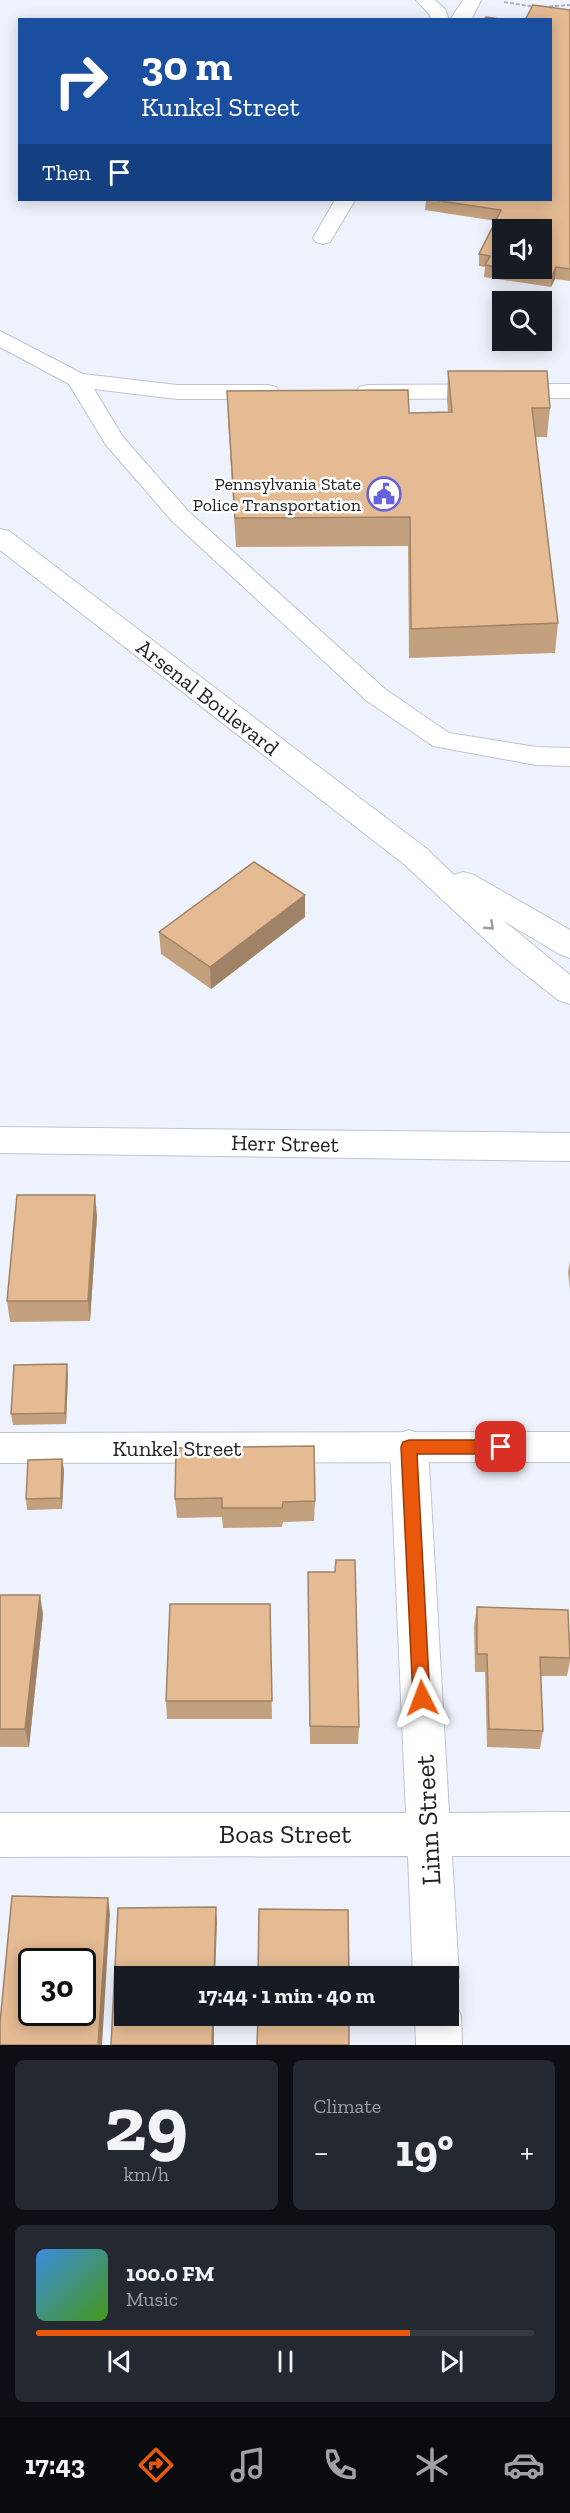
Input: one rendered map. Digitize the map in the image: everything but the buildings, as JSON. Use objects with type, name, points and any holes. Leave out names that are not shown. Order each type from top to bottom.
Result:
[{"type":"main road","name":"Arsenal Boulevard","points":[[0,537],[416,857],[516,950],[570,992]]},
{"type":"main road","name":"Arsenal Boulevard","points":[[416,857],[546,930],[570,946]]},
{"type":"main road","name":"Herr Street","points":[[0,1140],[570,1147]]},
{"type":"main road","name":"Linn Street","points":[[409,1447],[435,1966]]},
{"type":"main road","name":"Boas Street","points":[[0,1835],[570,1834]]},
{"type":"main road","points":[[438,2026],[439,2045]]},
{"type":"lane","points":[[425,0],[439,13],[440,18]]},
{"type":"lane","points":[[462,18],[472,0]]},
{"type":"lane","points":[[323,238],[344,201]]},
{"type":"lane","points":[[0,338],[78,380],[177,392],[289,392]]},
{"type":"lane","points":[[78,380],[114,440],[180,516],[376,695],[442,740],[536,756],[570,757]]},
{"type":"lane","points":[[346,392],[570,391]]},
{"type":"lane","name":"Kunkel Street","points":[[0,1448],[570,1447]]},
{"type":"path","points":[[498,0],[525,6],[570,5]]},
{"type":"place","name":"Pennsylvania State Police Transportation","points":[[384,494]]},
{"type":"route","points":[[422,1698],[409,1447],[501,1447]]}]
